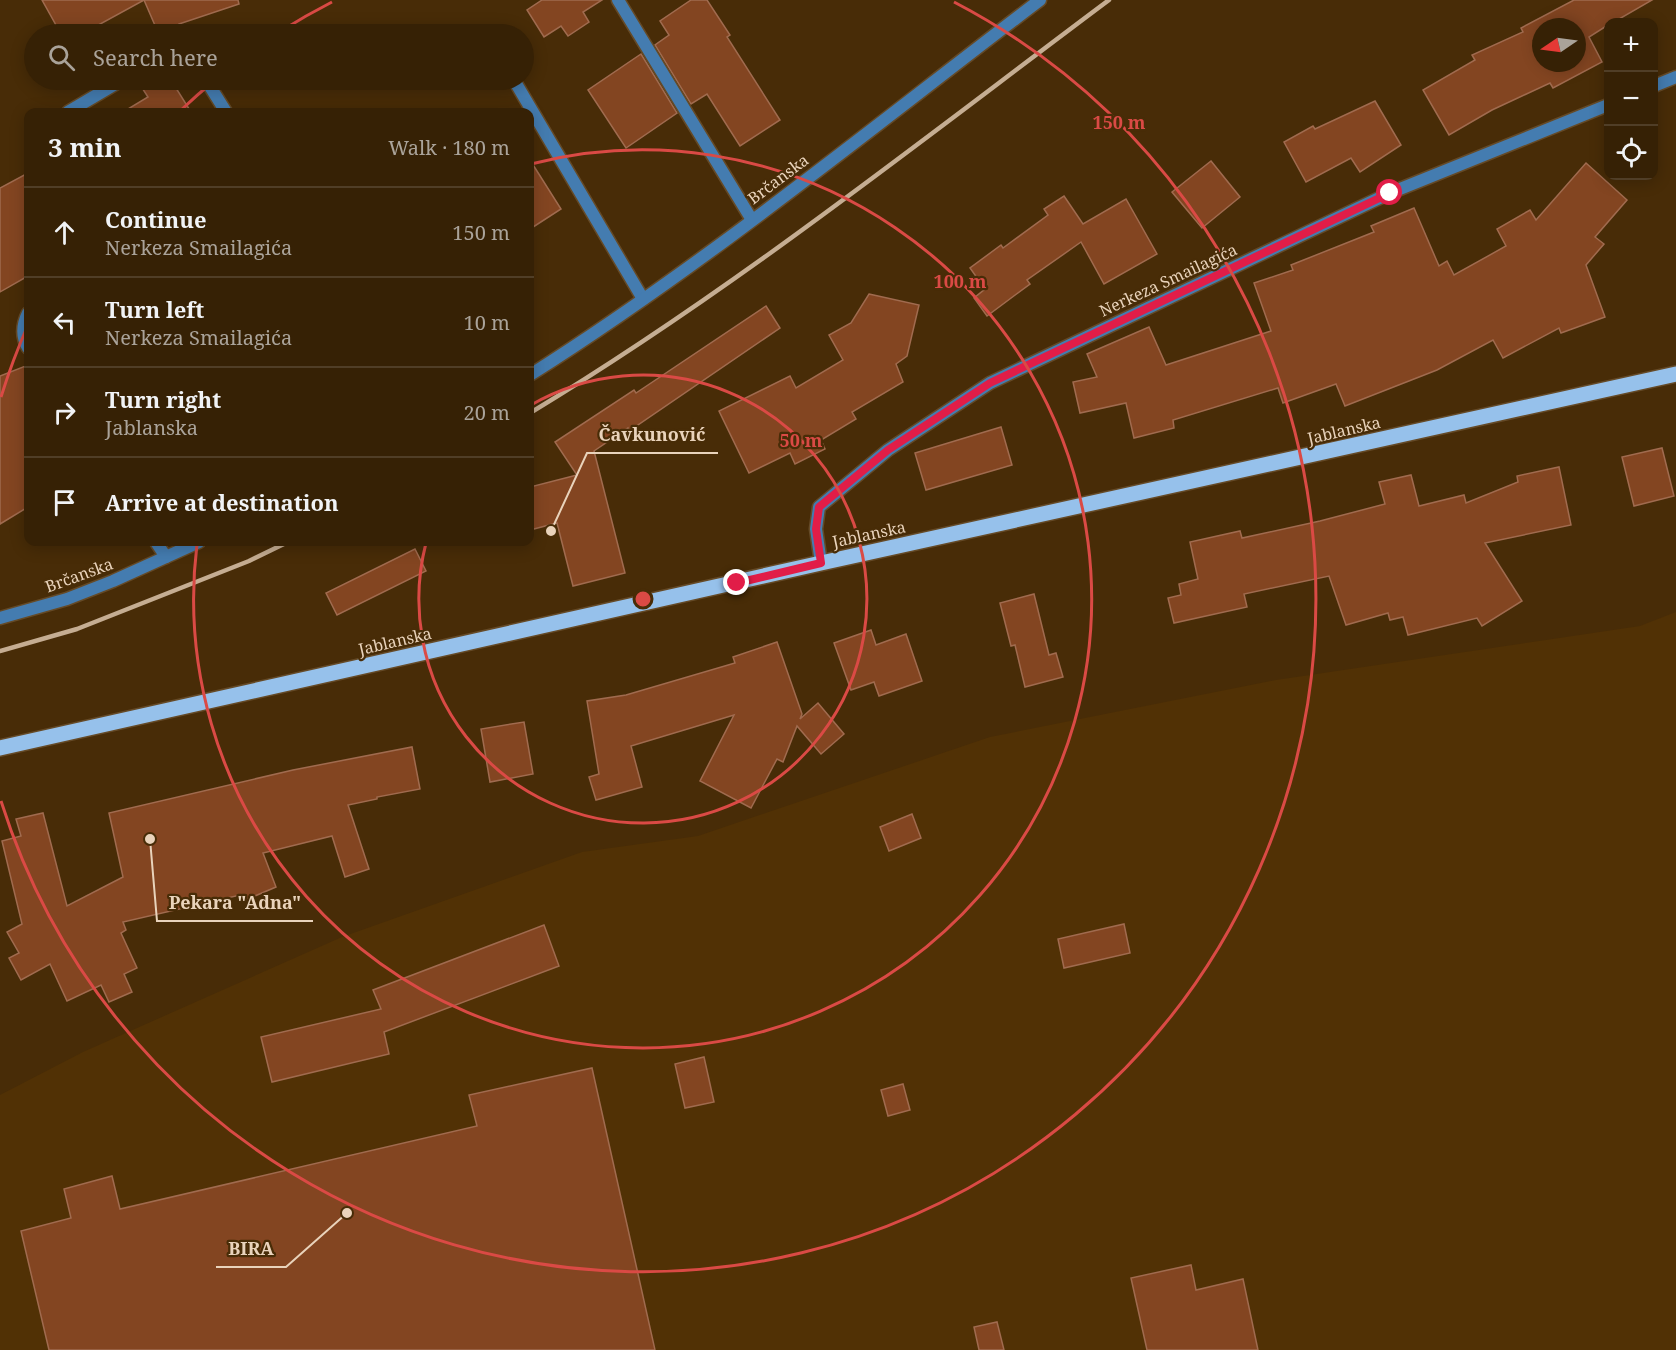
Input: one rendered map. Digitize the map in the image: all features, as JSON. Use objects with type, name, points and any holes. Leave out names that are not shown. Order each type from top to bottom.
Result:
[{"type":"main road","name":"Jablanska","points":[[0,748],[1676,374]]},
{"type":"street","points":[[618,0],[752,220]]},
{"type":"street","name":"Brčanska","points":[[534,372],[643,299],[752,220],[1040,0]]},
{"type":"street","points":[[1658,85],[1676,77]]},
{"type":"street","points":[[75,108],[105,90]]},
{"type":"street","points":[[212,90],[223,108]]},
{"type":"street","points":[[520,90],[530,108]]},
{"type":"street","name":"Nerkeza Smailagića","points":[[821,563],[816,529],[819,507],[888,450],[990,383],[1390,193],[1604,107]]},
{"type":"street","points":[[534,114],[643,299]]},
{"type":"street","points":[[24,322],[22,327],[24,338]]},
{"type":"street","points":[[159,546],[166,556]]},
{"type":"street","name":"Brčanska","points":[[0,618],[67,599],[190,546]]},
{"type":"shaded area","points":[[1676,612],[1676,1350],[0,1350],[0,1095],[83,1052],[342,937],[582,852],[698,836],[990,737],[1276,680],[1640,626]]},
{"type":"building","points":[[42,0],[144,0],[100,24],[55,24]]},
{"type":"building","points":[[144,0],[238,0],[239,4],[179,24],[154,24]]},
{"type":"building","points":[[542,0],[602,0],[583,12],[589,22],[568,36],[561,26],[544,37],[527,10]]},
{"type":"building","points":[[691,0],[707,0],[730,35],[727,37],[780,120],[740,146],[707,94],[691,104],[655,45],[669,35],[660,21]]},
{"type":"building","points":[[1574,0],[1652,0],[1621,18],[1604,18],[1604,28],[1589,37],[1602,62],[1586,70],[1586,18],[1540,18]]},
{"type":"building","points":[[1532,22],[1532,72],[1583,72],[1553,88],[1550,83],[1492,110],[1449,135],[1423,90],[1475,60],[1472,55],[1523,32],[1521,28]]},
{"type":"building","points":[[641,54],[677,113],[626,148],[588,90]]},
{"type":"building","points":[[143,90],[177,90],[188,108],[130,108],[148,97]]},
{"type":"building","points":[[1375,101],[1401,145],[1360,172],[1351,158],[1306,182],[1284,142],[1313,126],[1315,129]]},
{"type":"building","points":[[1211,161],[1240,197],[1202,228],[1172,192]]},
{"type":"building","points":[[1586,163],[1627,200],[1595,237],[1604,244],[1586,265],[1605,317],[1561,333],[1559,328],[1503,358],[1493,340],[1437,370],[1345,406],[1336,384],[1283,403],[1278,388],[1173,420],[1174,428],[1134,438],[1126,403],[1080,413],[1073,382],[1097,377],[1087,354],[1149,327],[1166,365],[1271,331],[1254,283],[1293,270],[1291,265],[1374,232],[1371,226],[1414,208],[1439,266],[1447,261],[1454,275],[1506,246],[1497,229],[1530,210],[1536,220]]},
{"type":"building","points":[[534,166],[561,209],[534,226]]},
{"type":"building","points":[[24,175],[24,278],[0,292],[0,188]]},
{"type":"building","points":[[1064,196],[1083,224],[1126,199],[1157,254],[1104,284],[1081,242],[1027,280],[1030,284],[987,316],[974,298],[985,289],[970,268],[1001,245],[1003,248],[1048,215],[1044,209]]},
{"type":"building","points":[[869,294],[919,305],[907,356],[896,364],[903,382],[852,412],[856,419],[821,440],[825,449],[795,464],[790,453],[749,473],[719,411],[790,376],[796,388],[843,360],[829,335],[851,323]]},
{"type":"building","points":[[766,306],[780,328],[629,431],[628,428],[594,451],[625,573],[573,586],[557,523],[534,529],[534,486],[577,475],[555,442],[634,390],[636,393]]},
{"type":"building","points":[[24,367],[24,509],[0,524],[0,376]]},
{"type":"building","points":[[1001,427],[1012,465],[926,490],[915,453]]},
{"type":"building","points":[[1662,448],[1674,496],[1634,506],[1622,457]]},
{"type":"building","points":[[1559,467],[1571,525],[1485,543],[1522,601],[1482,626],[1477,618],[1408,635],[1403,617],[1390,620],[1388,613],[1346,625],[1329,576],[1244,594],[1247,607],[1174,623],[1168,598],[1181,595],[1179,584],[1198,579],[1190,542],[1240,531],[1242,538],[1385,504],[1379,482],[1411,475],[1419,506],[1464,495],[1466,503],[1518,482],[1517,476]]},
{"type":"building","points":[[415,549],[426,571],[337,615],[326,593]]},
{"type":"building","points":[[1034,594],[1049,655],[1056,653],[1063,677],[1025,687],[1015,645],[1011,646],[1000,603]]},
{"type":"building","points":[[871,630],[876,645],[906,634],[922,681],[879,696],[874,682],[851,690],[834,643]]},
{"type":"building","points":[[777,642],[802,714],[800,719],[818,703],[844,734],[821,754],[797,726],[783,762],[777,759],[751,808],[700,781],[734,715],[631,746],[642,787],[596,800],[589,777],[599,774],[587,701],[626,695],[735,663],[733,657]]},
{"type":"building","points":[[524,722],[533,774],[490,782],[481,729]]},
{"type":"building","points":[[412,747],[420,789],[348,805],[369,869],[345,877],[332,836],[263,853],[276,887],[243,901],[240,895],[123,922],[126,930],[121,933],[137,968],[124,974],[132,992],[109,1002],[101,985],[67,1001],[50,964],[21,980],[9,958],[19,953],[7,932],[22,924],[2,841],[21,836],[16,819],[43,813],[67,906],[123,877],[109,813],[293,770]]},
{"type":"building","points":[[912,814],[921,838],[889,851],[880,827]]},
{"type":"building","points":[[1124,924],[1130,953],[1064,968],[1058,939]]},
{"type":"building","points":[[544,925],[559,966],[384,1032],[389,1054],[272,1082],[261,1037],[381,1009],[373,990]]},
{"type":"building","points":[[704,1057],[714,1102],[685,1108],[675,1064]]},
{"type":"building","points":[[592,1068],[655,1350],[49,1350],[21,1231],[71,1218],[64,1189],[112,1176],[120,1209],[477,1126],[469,1095]]},
{"type":"building","points":[[903,1084],[910,1110],[888,1116],[881,1090]]},
{"type":"building","points":[[1191,1265],[1196,1290],[1243,1279],[1258,1350],[1147,1350],[1131,1278]]},
{"type":"building","points":[[997,1322],[1004,1350],[979,1350],[974,1327]]},
{"type":"railway","points":[[534,410],[679,317],[752,266],[896,161],[1109,0]]},
{"type":"railway","points":[[0,651],[77,629],[249,561],[280,546]]},
{"type":"place","name":"Čavkunović","points":[[551,531]]},
{"type":"place","name":"Pekara \"Adna\"","points":[[150,839]]},
{"type":"place","name":"BIRA","points":[[347,1213]]},
{"type":"route","points":[[737,583],[821,563],[816,529],[819,507],[888,450],[990,383],[1390,193]]}]
